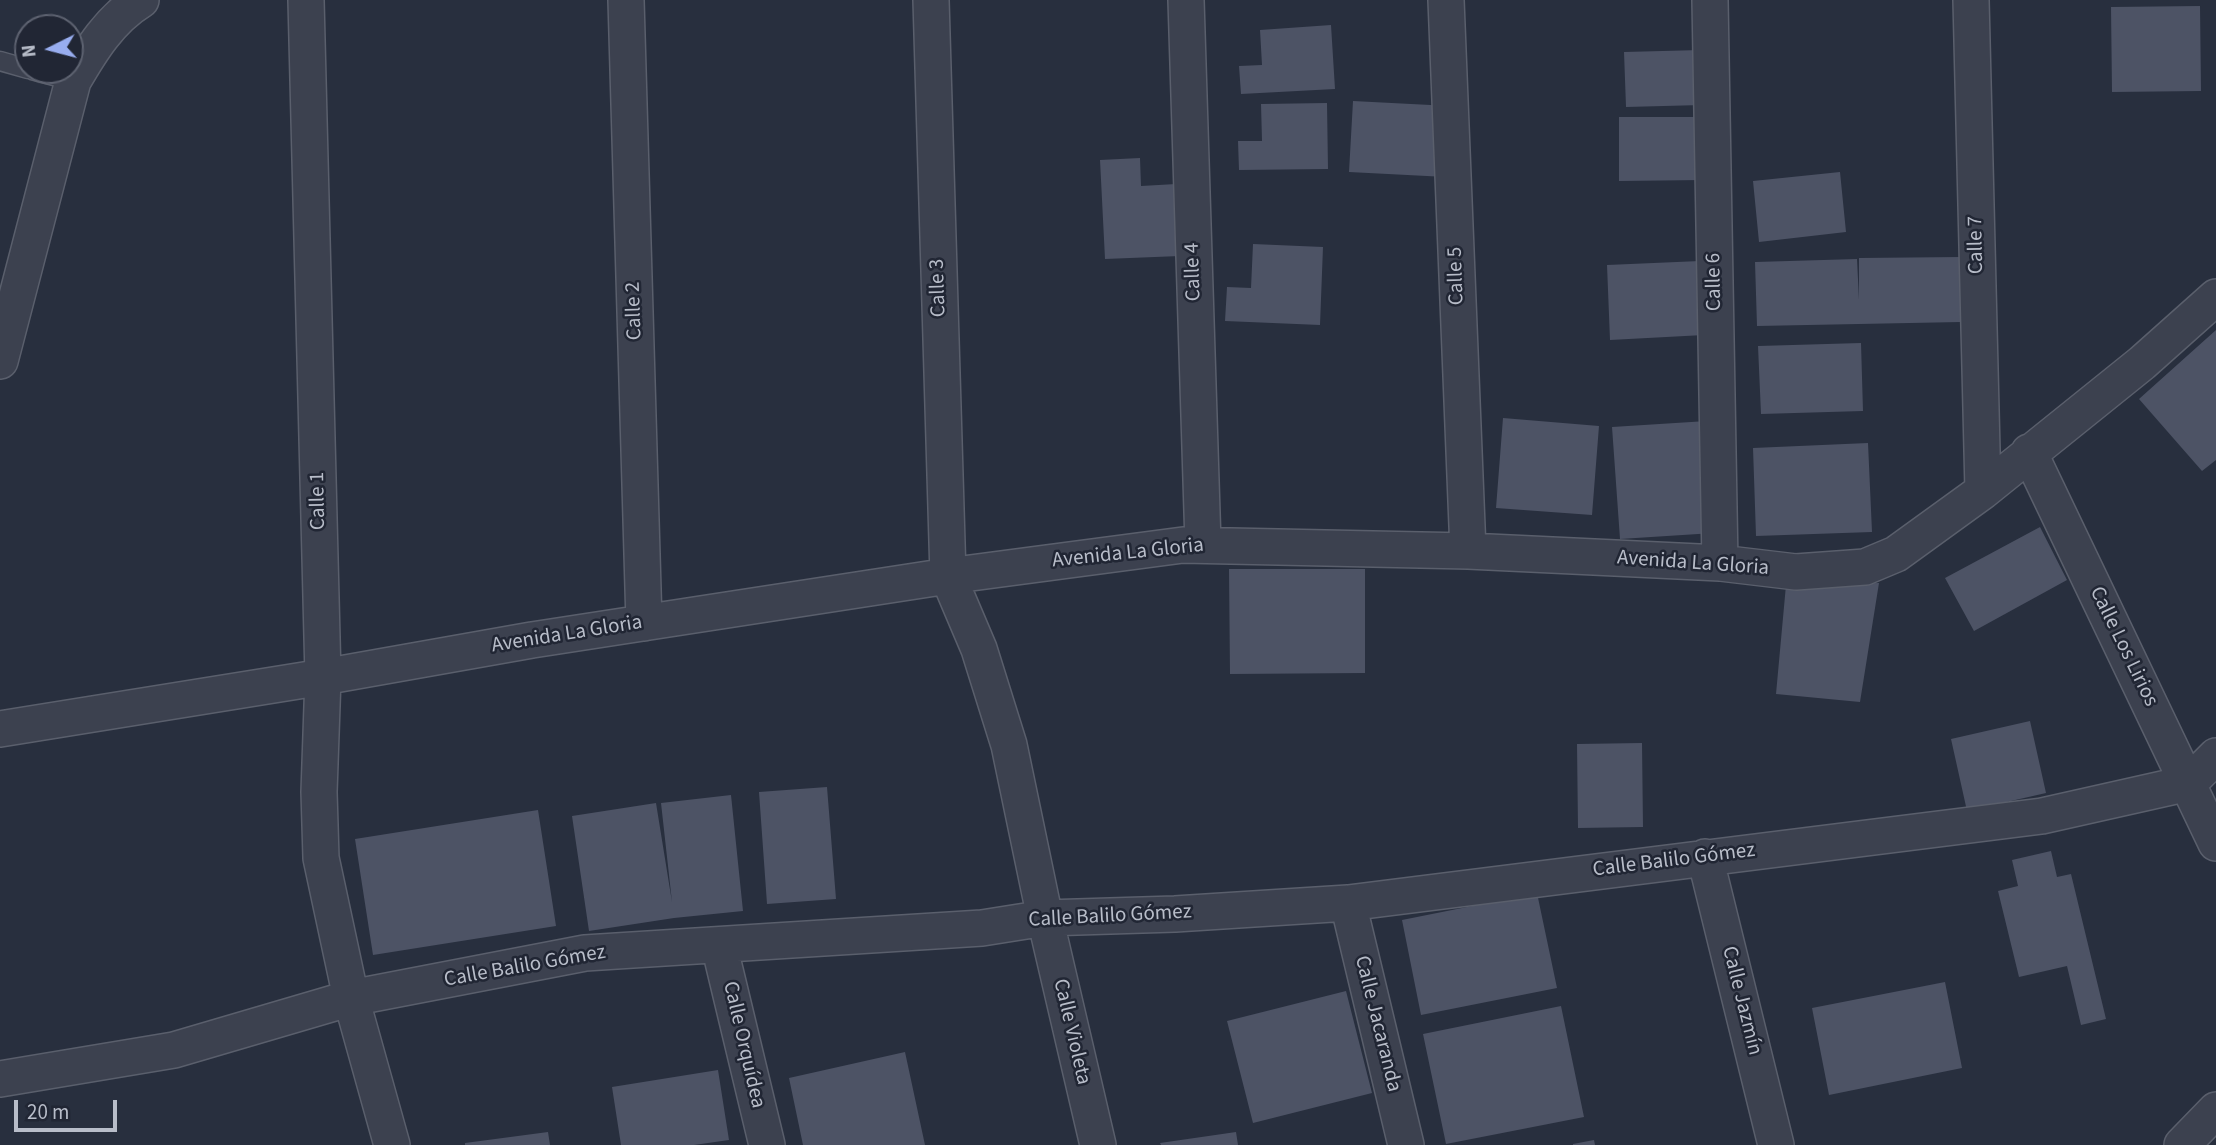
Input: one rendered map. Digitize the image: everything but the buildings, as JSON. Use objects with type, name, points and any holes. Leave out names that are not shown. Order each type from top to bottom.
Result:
[{"type":"street","points":[[84,62],[96,41],[130,6],[141,0]]},
{"type":"street","name":"Calle 1","points":[[306,0],[323,677],[319,792],[321,858],[351,998],[392,1145]]},
{"type":"street","name":"Calle 2","points":[[626,0],[644,623]]},
{"type":"street","name":"Calle 3","points":[[931,0],[948,576]]},
{"type":"street","name":"Calle 4","points":[[1186,0],[1203,544]]},
{"type":"street","name":"Calle 5","points":[[1446,0],[1468,551]]},
{"type":"street","name":"Calle 6","points":[[1710,0],[1720,563]]},
{"type":"street","name":"Calle 7","points":[[1971,0],[1983,491]]},
{"type":"street","points":[[0,361],[72,84]]},
{"type":"street","name":"Avenida La Gloria","points":[[0,729],[532,640],[948,576],[1203,544],[1468,551],[1720,563],[1796,572],[1865,567],[1896,554],[1983,491],[2142,363],[2216,297]]},
{"type":"street","name":"Calle Los Lirios","points":[[2029,452],[2216,843]]},
{"type":"street","name":"Calle Violeta","points":[[948,576],[979,649],[1009,745],[1045,918],[1098,1145]]},
{"type":"street","points":[[2189,783],[2216,756]]},
{"type":"street","name":"Calle Balilo Gómez","points":[[0,1079],[174,1050],[351,998],[585,953],[982,928],[1045,918],[1175,914],[1348,903],[2042,816],[2189,783]]},
{"type":"street","name":"Calle Jazmín","points":[[1705,857],[1776,1145]]},
{"type":"street","name":"Calle Jacaranda","points":[[1348,903],[1406,1145]]},
{"type":"street","name":"Calle Orquídea","points":[[719,945],[767,1145]]},
{"type":"street","points":[[2182,1145],[2216,1110]]}]
